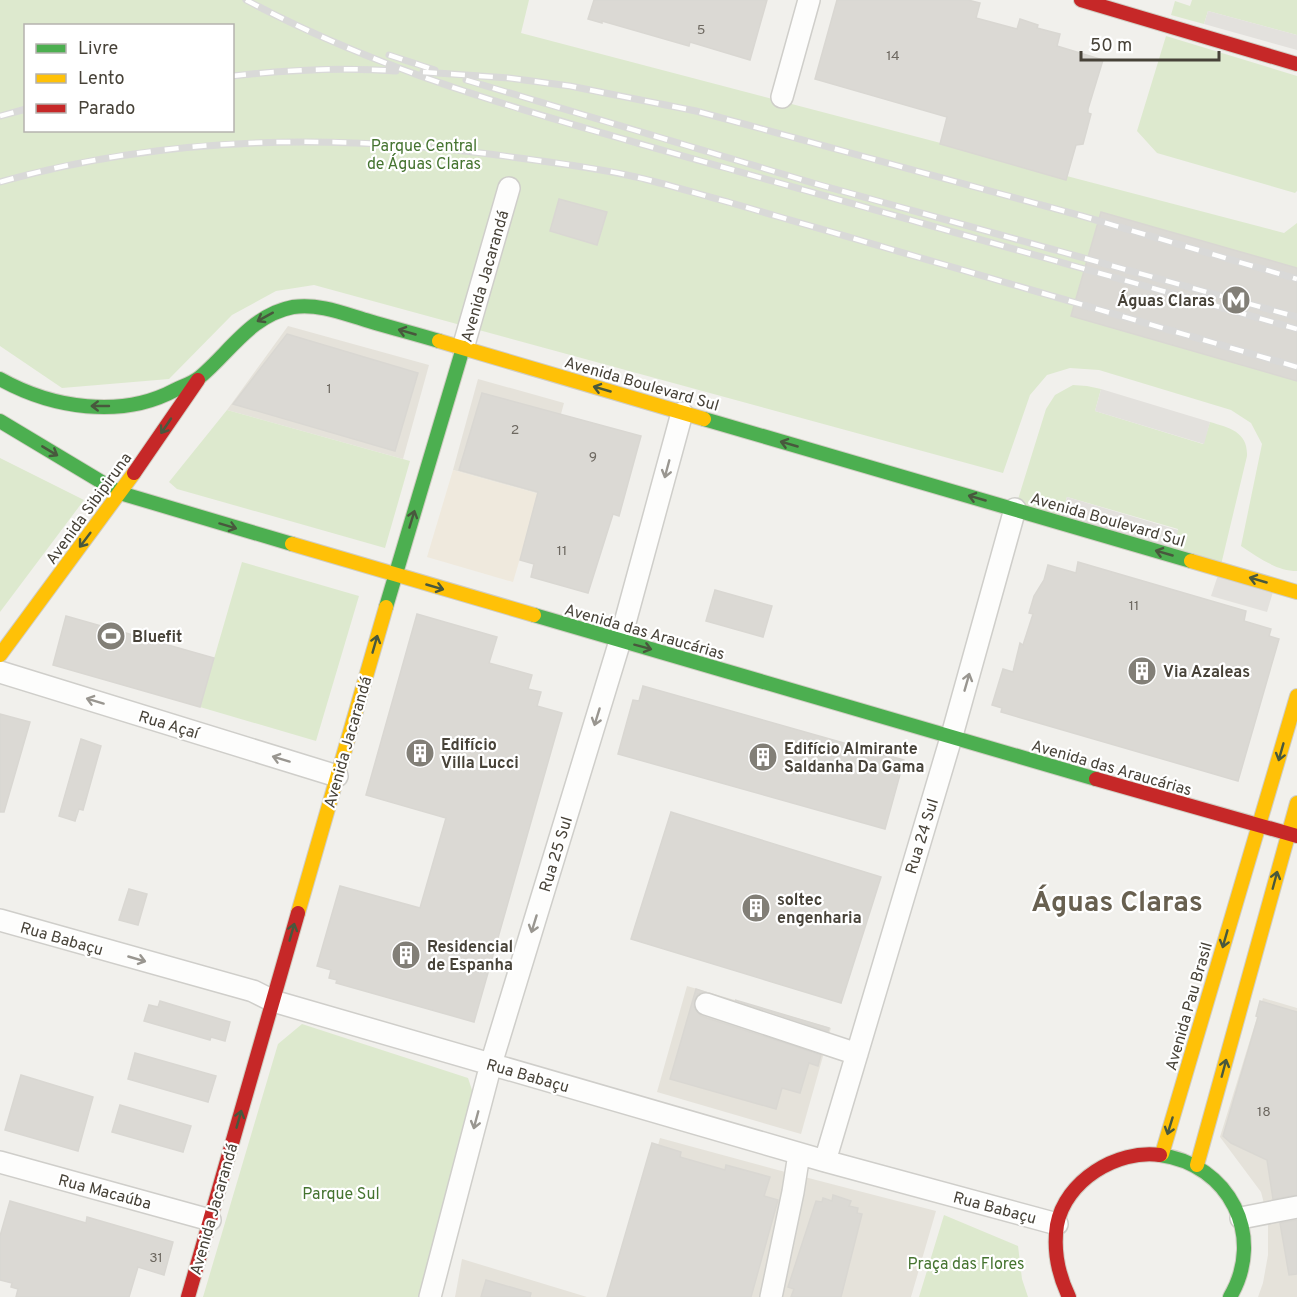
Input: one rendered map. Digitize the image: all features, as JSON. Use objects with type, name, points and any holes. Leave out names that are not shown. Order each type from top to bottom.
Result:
[{"type":"street","points":[[782,97],[808,0]]},
{"type":"street","points":[[1082,0],[1297,64]]},
{"type":"street","points":[[1146,20],[1152,0]]},
{"type":"street","name":"Avenida Jacarandá","points":[[188,1297],[509,188]]},
{"type":"street","name":"Avenida Boulevard Sul","points":[[0,379],[16,389],[33,395],[83,406],[121,406],[159,398],[199,378],[249,327],[269,314],[295,307],[321,307],[1297,592]]},
{"type":"street","name":"Avenida Sibipiruna","points":[[0,655],[120,493],[199,378]]},
{"type":"street","name":"Rua 25 Sul","points":[[430,1297],[491,1064],[620,641],[682,412]]},
{"type":"street","name":"Avenida das Araucárias","points":[[0,420],[120,493],[950,738],[1293,835]]},
{"type":"street","name":"Rua 24 Sul","points":[[825,1161],[1015,509]]},
{"type":"street","name":"Rua Açaí","points":[[0,672],[337,776]]},
{"type":"street","name":"Avenida Pau Brasil","points":[[1161,1154],[1297,696]]},
{"type":"street","points":[[1197,1165],[1293,835],[1297,803]]},
{"type":"street","name":"Rua Babaçu","points":[[0,920],[252,991],[273,1001],[799,1154],[1058,1224]]},
{"type":"street","points":[[706,1004],[857,1054]]},
{"type":"street","points":[[771,1297],[799,1154]]},
{"type":"street","points":[[1069,1297],[1057,1268],[1058,1224],[1064,1207],[1081,1182],[1104,1165],[1132,1155],[1161,1154],[1197,1165],[1224,1187],[1241,1218],[1246,1252],[1238,1286],[1230,1297]]},
{"type":"street","name":"Rua Macaúba","points":[[0,1162],[210,1220]]},
{"type":"street","points":[[1241,1218],[1297,1207]]},
{"type":"shaded area","points":[[1208,11],[1297,35],[1297,50],[1204,24]]},
{"type":"shaded area","points":[[288,326],[429,365],[403,459],[227,410]]},
{"type":"shaded area","points":[[478,379],[564,403],[539,494],[453,470]]},
{"type":"shaded area","points":[[1101,389],[1210,422],[1204,444],[1095,411]]},
{"type":"shaded area","points":[[453,470],[539,494],[513,582],[427,557]]},
{"type":"shaded area","points":[[1067,497],[1178,530],[1171,555],[1059,522]]},
{"type":"shaded area","points":[[1220,569],[1275,585],[1267,612],[1211,596]]},
{"type":"shaded area","points":[[687,986],[831,1028],[801,1134],[657,1092]]},
{"type":"shaded area","points":[[1263,998],[1297,1008],[1297,1297],[1258,1297],[1268,1255],[1268,1219],[1261,1192],[1220,1137]]},
{"type":"shaded area","points":[[660,1138],[936,1211],[911,1297],[616,1297]]},
{"type":"shaded area","points":[[462,1259],[587,1297],[455,1297]]},
{"type":"green space","name":"Parque Central de Águas Claras","points":[[0,0],[529,0],[521,33],[1284,233],[1297,223],[1297,571],[1275,566],[1241,546],[1262,444],[1251,423],[1231,410],[1099,370],[1070,368],[1047,375],[1030,395],[1003,473],[314,285],[276,291],[232,315],[169,379],[62,388],[0,346]]},
{"type":"green space","points":[[1192,0],[1297,0],[1297,35],[1208,11],[1204,24],[1171,15],[1175,1],[1190,6]]},
{"type":"green space","points":[[1166,36],[1297,76],[1297,191],[1295,193],[1157,153],[1137,131]]},
{"type":"green space","points":[[1073,385],[1101,389],[1095,411],[1203,444],[1210,422],[1231,429],[1241,436],[1247,448],[1247,456],[1220,569],[1171,555],[1178,529],[1067,497],[1059,522],[1015,509],[1046,409],[1055,395]]},
{"type":"green space","points":[[227,410],[410,461],[385,548],[177,489],[169,482]]},
{"type":"green space","points":[[0,458],[84,500],[0,612]]},
{"type":"green space","points":[[242,562],[359,596],[316,741],[200,707]]},
{"type":"green space","name":"Parque Sul","points":[[302,1024],[468,1078],[475,1099],[419,1297],[203,1297],[278,1044]]},
{"type":"green space","name":"Praça das Flores","points":[[944,1215],[1018,1246],[1022,1279],[1028,1297],[919,1297]]},
{"type":"building","points":[[594,0],[767,0],[750,60],[690,42],[689,46],[588,19]]},
{"type":"building","points":[[837,0],[968,0],[980,3],[976,18],[1017,29],[1020,19],[1038,25],[1037,28],[1060,34],[1057,46],[1103,60],[1088,109],[1088,113],[1091,114],[1083,144],[1076,145],[1066,180],[940,144],[947,117],[815,79]]},
{"type":"building","points":[[559,199],[607,212],[597,245],[550,231]]},
{"type":"building","points":[[1101,212],[1297,268],[1297,381],[1071,316]]},
{"type":"building","points":[[287,334],[418,373],[395,451],[233,404]]},
{"type":"building","points":[[482,393],[641,436],[619,516],[613,514],[588,593],[531,577],[534,564],[520,560],[538,492],[459,470]]},
{"type":"building","name":"Via Azaleas","points":[[1078,562],[1246,611],[1244,621],[1271,629],[1269,636],[1279,639],[1238,781],[1001,712],[1002,708],[992,705],[1003,669],[1013,672],[1020,643],[1023,645],[1033,614],[1029,613],[1034,596],[1044,580],[1048,565],[1076,573]]},
{"type":"building","points":[[715,590],[772,606],[763,637],[706,621]]},
{"type":"building","points":[[417,614],[497,637],[489,663],[532,675],[528,689],[541,692],[537,706],[562,713],[474,1022],[336,983],[337,980],[329,978],[331,970],[317,966],[340,886],[420,908],[446,818],[366,795]]},
{"type":"building","points":[[66,616],[214,658],[200,707],[53,665]]},
{"type":"building","name":"Edifício Almirante Saldanha Da Gama","points":[[643,686],[904,760],[885,829],[618,754],[633,700],[639,701]]},
{"type":"building","points":[[0,714],[30,722],[4,812],[0,812]]},
{"type":"building","points":[[81,739],[101,746],[83,810],[79,809],[75,821],[59,816]]},
{"type":"building","name":"soltec engenharia","points":[[671,812],[881,877],[841,1003],[631,939]]},
{"type":"building","points":[[129,889],[147,894],[138,925],[119,920]]},
{"type":"building","points":[[696,989],[705,992],[698,994],[694,1001],[694,1007],[701,1016],[821,1055],[818,1066],[809,1063],[800,1093],[782,1088],[776,1109],[670,1079]]},
{"type":"building","points":[[735,1000],[829,1028],[828,1031]]},
{"type":"building","points":[[160,1001],[230,1022],[225,1041],[211,1037],[210,1040],[144,1021],[149,1005],[158,1007]]},
{"type":"building","points":[[1260,1001],[1297,1012],[1297,1195],[1273,1199],[1267,1160],[1231,1143],[1223,1136],[1258,1017],[1256,1016]]},
{"type":"building","points":[[135,1053],[216,1076],[208,1102],[128,1079]]},
{"type":"building","points":[[21,1075],[93,1097],[78,1151],[5,1130]]},
{"type":"building","points":[[120,1105],[191,1126],[183,1152],[112,1132]]},
{"type":"building","points":[[652,1143],[681,1152],[680,1157],[725,1170],[726,1165],[770,1177],[764,1196],[778,1200],[751,1297],[607,1297]]},
{"type":"building","points":[[833,1195],[851,1201],[849,1206],[858,1208],[857,1213],[862,1214],[841,1297],[791,1297],[794,1289],[788,1287],[816,1201],[822,1202],[823,1198],[832,1201]]},
{"type":"building","points":[[10,1201],[86,1223],[87,1217],[173,1242],[164,1275],[138,1267],[129,1297],[16,1297],[18,1289],[11,1287],[12,1283],[0,1280],[0,1236]]},
{"type":"building","points":[[1297,1220],[1297,1274],[1289,1275],[1280,1223]]},
{"type":"building","points":[[486,1280],[531,1293],[530,1297],[481,1297]]},
{"type":"railway","points":[[246,0],[362,54],[542,116],[1297,329]]},
{"type":"railway","points":[[389,55],[435,70]]},
{"type":"railway","points":[[234,76],[314,70],[396,71]]},
{"type":"railway","points":[[423,72],[509,78],[570,86],[696,111],[1082,216],[1297,279]]},
{"type":"railway","points":[[466,80],[813,183],[1297,317]]},
{"type":"railway","points":[[0,116],[24,110]]},
{"type":"railway","points":[[0,182],[64,166],[128,154],[258,143],[388,144],[592,168],[648,180],[728,202],[1297,367]]},
{"type":"traffic: fast","points":[[0,379],[20,389],[64,403],[110,407],[132,405],[154,399],[194,381],[253,326],[278,311],[303,306],[332,310],[439,341]]},
{"type":"traffic: fast","points":[[386,607],[463,348]]},
{"type":"traffic: fast","points":[[704,419],[1191,561]]},
{"type":"traffic: fast","points":[[0,421],[120,493],[292,544]]},
{"type":"traffic: fast","points":[[534,615],[1096,779]]},
{"type":"traffic: fast","points":[[1160,1155],[1184,1161],[1205,1172],[1222,1188],[1234,1206],[1242,1228],[1244,1250],[1240,1274],[1230,1297]]},
{"type":"traffic: slow","points":[[439,341],[704,419]]},
{"type":"traffic: slow","points":[[0,655],[134,473]]},
{"type":"traffic: slow","points":[[292,544],[534,615]]},
{"type":"traffic: slow","points":[[1191,561],[1297,592]]},
{"type":"traffic: slow","points":[[298,913],[386,607]]},
{"type":"traffic: slow","points":[[1162,1154],[1297,696]]},
{"type":"traffic: slow","points":[[1197,1165],[1297,803]]},
{"type":"traffic: jam","points":[[1081,0],[1297,64]]},
{"type":"traffic: jam","points":[[134,473],[198,380]]},
{"type":"traffic: jam","points":[[1096,779],[1297,836]]},
{"type":"traffic: jam","points":[[188,1297],[298,913]]},
{"type":"traffic: jam","points":[[1069,1297],[1059,1271],[1056,1244],[1057,1225],[1070,1195],[1095,1171],[1111,1163],[1144,1154],[1160,1155]]},
{"type":"place","name":"Águas Claras","points":[[1236,300]]},
{"type":"place","name":"Bluefit","points":[[111,636]]},
{"type":"place","name":"Via Azaleas","points":[[1142,671]]},
{"type":"place","name":"Edifício Villa Lucci","points":[[420,753]]},
{"type":"place","name":"Edifício Almirante Saldanha Da Gama","points":[[763,757]]},
{"type":"place","name":"soltec engenharia","points":[[756,908]]},
{"type":"place","name":"Residencial de Espanha","points":[[406,955]]},
{"type":"district","name":"Águas Claras","points":[[1117,901]]}]
